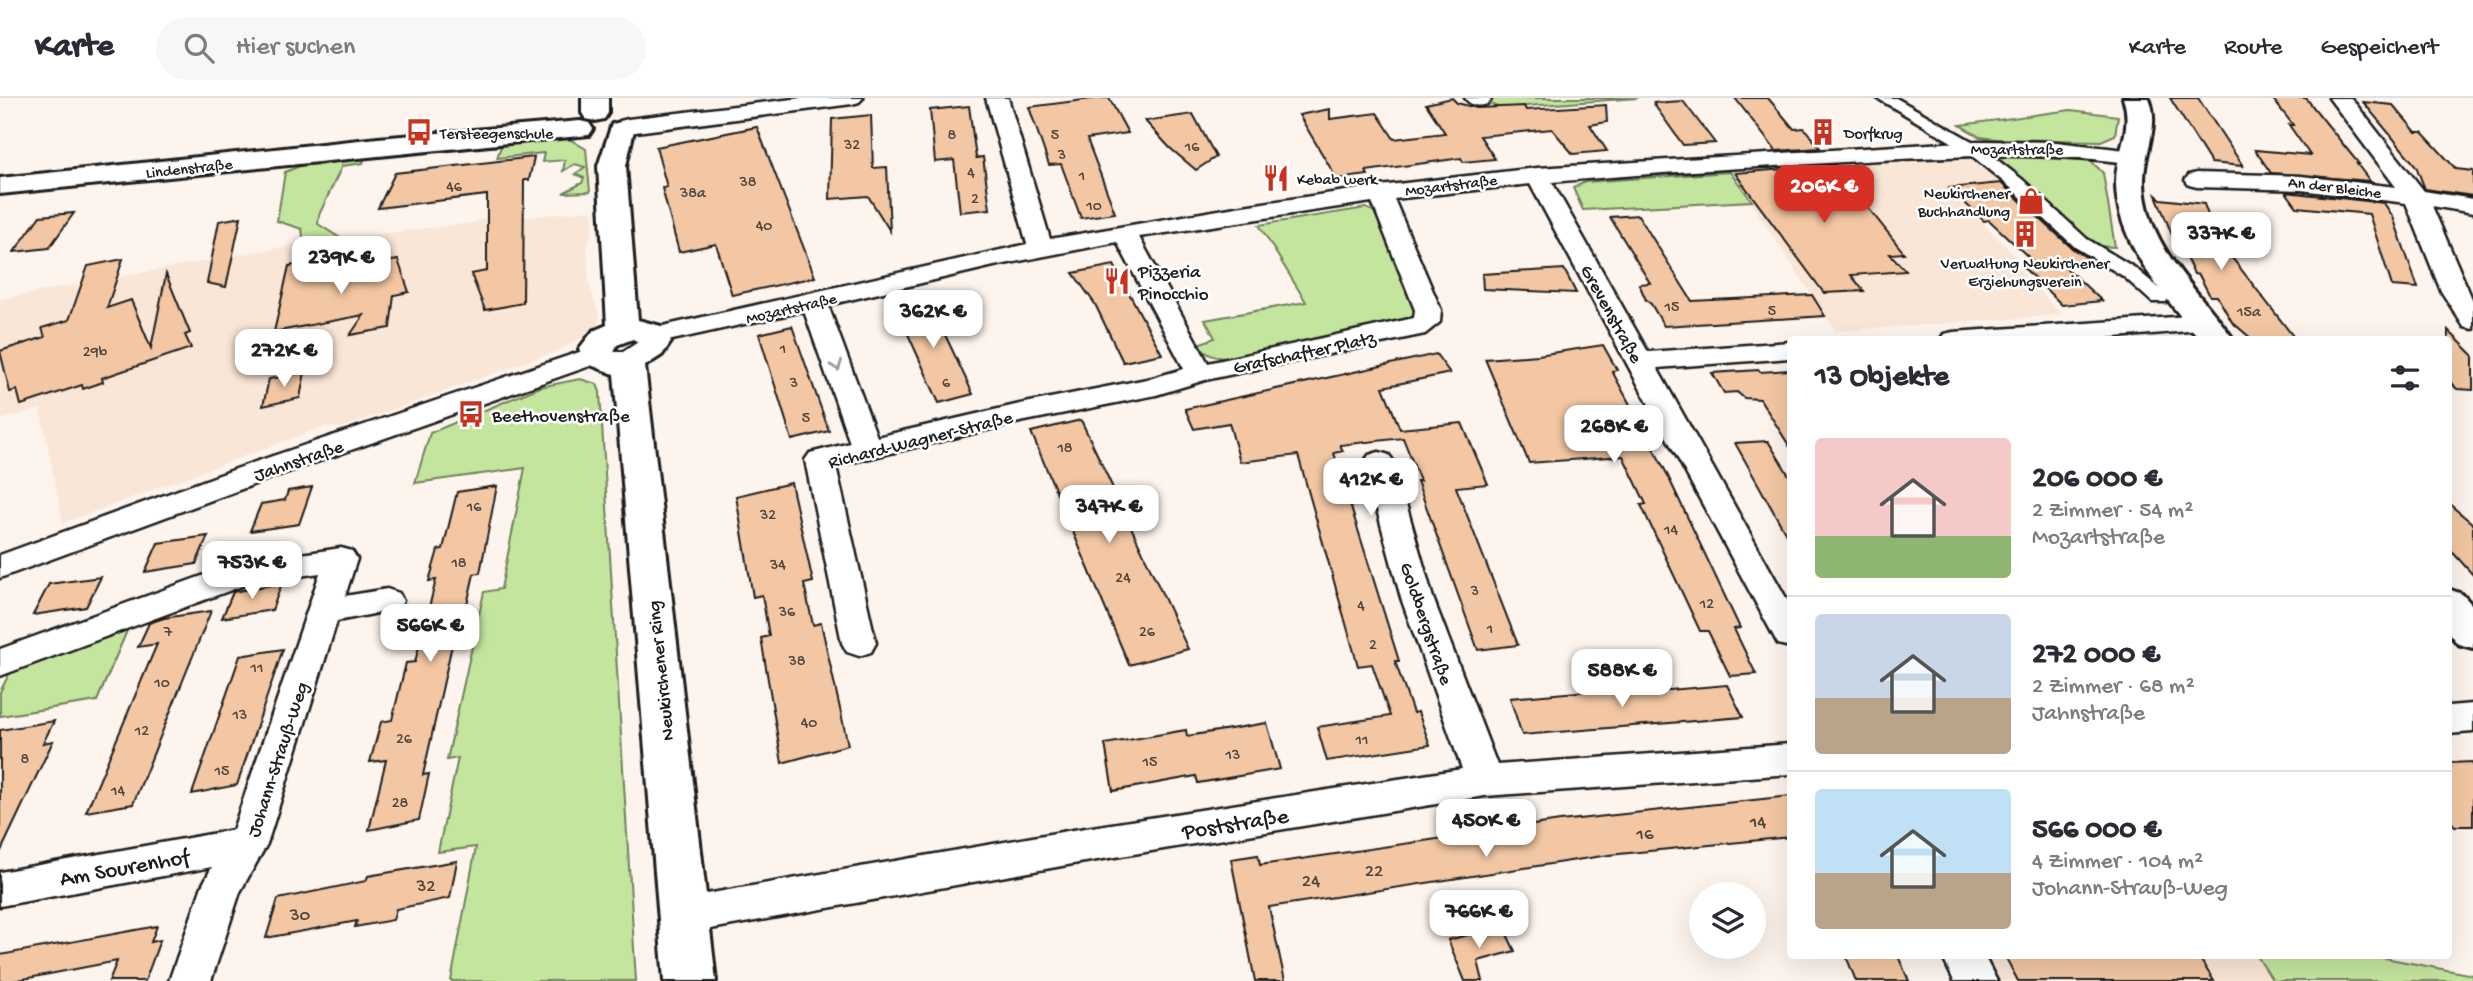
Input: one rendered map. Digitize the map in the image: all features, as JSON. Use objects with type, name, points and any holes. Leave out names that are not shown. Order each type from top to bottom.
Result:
[{"type":"street","name":"Lindenstraße","points":[[0,186],[378,146],[606,117],[779,100],[833,98]]},
{"type":"street","name":"Lindenstraße","points":[[606,117],[852,98]]},
{"type":"street","points":[[997,98],[1041,249]]},
{"type":"street","points":[[1885,98],[1947,131],[1971,148],[2017,184],[2081,243],[2129,272],[2159,298]]},
{"type":"street","points":[[2136,98],[2142,110],[2143,126],[2129,183],[2141,227],[2159,265],[2211,331]]},
{"type":"street","points":[[2340,98],[2416,197],[2454,291],[2473,321]]},
{"type":"street","name":"Neukirchener Ring","points":[[606,117],[625,345],[631,374],[690,981]]},
{"type":"street","name":"Mozartstraße","points":[[625,345],[1041,249],[1380,193],[1537,175],[1971,148],[2091,149],[2135,157]]},
{"type":"street","name":"Grevenstraße","points":[[1537,175],[1787,630]]},
{"type":"street","name":"An der Bleiche","points":[[2197,180],[2278,180],[2473,206]]},
{"type":"street","name":"Grafschafter Platz","points":[[1200,373],[1416,328],[1427,322],[1429,310],[1380,193]]},
{"type":"street","points":[[1125,234],[1200,373]]},
{"type":"street","points":[[814,302],[866,448]]},
{"type":"street","points":[[2068,336],[2211,331]]},
{"type":"street","name":"Jahnstraße","points":[[0,567],[266,469],[625,345]]},
{"type":"street","points":[[1639,360],[1787,350]]},
{"type":"street","name":"Richard-Wagner-Straße","points":[[859,643],[820,460],[1156,386],[1200,373]]},
{"type":"street","name":"Goldbergstraße","points":[[1379,462],[1417,598],[1485,781]]},
{"type":"street","name":"Johann-Strauß-Weg","points":[[0,663],[246,572],[341,559],[248,844],[222,886],[190,981]]},
{"type":"street","points":[[324,611],[387,601]]},
{"type":"street","points":[[2452,609],[2473,633]]},
{"type":"street","points":[[2452,720],[2473,718]]},
{"type":"street","name":"Poststraße","points":[[683,916],[1073,847],[1485,781],[1787,759]]},
{"type":"street","name":"Am Sourenhof","points":[[0,889],[248,844]]},
{"type":"street","points":[[1964,959],[1976,981]]},
{"type":"shaded area","points":[[1970,156],[2009,183],[1950,189],[2022,263],[2015,265],[2062,315],[1836,331],[1730,172]]},
{"type":"shaded area","points":[[592,210],[593,226],[587,251],[589,284],[600,318],[594,331],[557,351],[341,428],[323,427],[63,523],[40,409],[0,420],[0,299],[304,243],[473,223],[501,216],[506,219]]},
{"type":"shaded area","points":[[1977,959],[2259,959],[2273,981],[1988,981]]},
{"type":"green space","points":[[1481,98],[1638,98],[1499,108]]},
{"type":"green space","points":[[2071,110],[2118,116],[2115,135],[2101,141],[1996,139],[1980,137],[1960,125]]},
{"type":"green space","points":[[552,138],[571,140],[586,149],[590,192],[563,193],[582,183],[584,178],[575,174],[585,167],[575,164],[563,171],[565,160],[542,162],[544,153],[497,158],[501,146],[488,147]]},
{"type":"green space","points":[[1985,156],[2090,160],[2103,173],[2115,247],[2094,246]]},
{"type":"green space","points":[[359,157],[364,159],[363,163],[342,166],[319,215],[318,224],[340,238],[304,243],[302,229],[277,221],[285,172],[310,162]]},
{"type":"green space","points":[[1730,172],[1752,201],[1583,210],[1573,188],[1585,182]]},
{"type":"green space","points":[[1366,208],[1377,213],[1416,309],[1410,320],[1233,358],[1213,356],[1201,348],[1198,344],[1215,338],[1205,320],[1306,302],[1259,225]]},
{"type":"green space","points":[[580,379],[597,384],[600,392],[636,981],[451,981],[476,847],[438,852],[458,758],[447,760],[484,592],[501,589],[525,468],[415,483],[430,433],[540,387]]},
{"type":"green space","points":[[132,619],[97,701],[0,716],[0,692],[14,664]]},
{"type":"green space","points":[[2259,959],[2390,959],[2473,975],[2473,981],[2273,981]]},
{"type":"building","points":[[1109,98],[1128,133],[1087,139],[1115,213],[1081,218],[1061,164],[1049,165],[1029,107]]},
{"type":"building","points":[[1452,98],[1457,103],[1477,108],[1524,106],[1526,110],[1606,105],[1607,122],[1590,125],[1607,151],[1573,154],[1552,129],[1480,136],[1495,159],[1463,162],[1461,158],[1366,171],[1368,175],[1337,179],[1299,115],[1330,109],[1330,119],[1377,113],[1394,139],[1445,133],[1426,104]]},
{"type":"building","points":[[1735,98],[1768,98],[1794,129],[1804,128],[1820,148],[1776,151]]},
{"type":"building","points":[[2170,98],[2198,98],[2243,166],[2211,163]]},
{"type":"building","points":[[2272,98],[2306,98],[2370,181],[2271,173],[2255,150],[2310,155],[2289,125],[2293,125]]},
{"type":"building","points":[[1683,101],[1715,143],[1683,145],[1653,103]]},
{"type":"building","points":[[2363,102],[2393,105],[2416,132],[2422,132],[2456,169],[2473,171],[2473,196],[2425,189],[2416,166]]},
{"type":"building","points":[[969,106],[976,158],[983,157],[990,209],[960,212],[954,160],[935,162],[930,110]]},
{"type":"building","points":[[1193,114],[1216,157],[1196,170],[1170,148],[1145,121]]},
{"type":"building","points":[[871,115],[873,168],[887,167],[890,231],[868,196],[830,199],[832,119]]},
{"type":"building","points":[[757,127],[815,277],[732,295],[716,244],[679,252],[662,188],[667,187],[656,147]]},
{"type":"building","points":[[534,157],[529,180],[524,180],[523,303],[485,310],[471,274],[487,271],[487,195],[378,208],[395,173]]},
{"type":"building","points":[[1834,165],[1904,253],[1890,254],[1906,271],[1851,275],[1864,291],[1824,293],[1735,173]]},
{"type":"building","name":"Verwaltung Neukirchener Erziehungsverein","points":[[2001,183],[2073,249],[2092,261],[2062,264],[2102,301],[2062,305],[2022,266],[2037,265],[1989,220],[1984,221],[1949,188]]},
{"type":"building","points":[[2286,192],[2384,203],[2393,217],[2418,288],[2392,286],[2369,214],[2297,207]]},
{"type":"building","points":[[2156,195],[2161,199],[2204,204],[2215,235],[2202,233],[2233,259],[2293,336],[2248,336],[2232,322],[2217,296],[2210,296],[2199,275],[2194,274],[2183,252],[2179,252]]},
{"type":"building","points":[[74,213],[49,248],[14,252],[40,216]]},
{"type":"building","points":[[1638,215],[1692,301],[1812,295],[1825,316],[1664,326],[1646,300],[1639,284],[1650,283],[1610,217]]},
{"type":"building","points":[[241,217],[226,287],[207,283],[219,221]]},
{"type":"building","points":[[123,259],[107,308],[131,300],[151,348],[166,274],[190,333],[185,335],[191,348],[102,378],[103,382],[83,389],[82,385],[21,405],[17,390],[10,392],[0,351],[45,337],[42,328],[69,320],[88,266]]},
{"type":"building","points":[[398,260],[409,292],[394,295],[390,328],[350,335],[364,315],[274,332],[289,266],[320,261],[318,270],[329,268],[328,272]]},
{"type":"building","points":[[1114,265],[1162,354],[1123,362],[1095,304],[1073,273]]},
{"type":"building","points":[[1564,269],[1576,293],[1483,289],[1482,274]]},
{"type":"building","points":[[926,296],[973,394],[939,403],[894,303]]},
{"type":"building","points":[[792,326],[829,431],[792,440],[759,334]]},
{"type":"building","points":[[2448,330],[2473,355],[2473,390],[2457,389],[2452,384],[2452,336],[2448,336]]},
{"type":"building","points":[[1603,345],[1617,370],[1612,371],[1665,470],[1740,628],[1734,629],[1756,674],[1730,676],[1708,631],[1700,631],[1641,505],[1646,504],[1623,456],[1529,463],[1485,359],[1538,355]]},
{"type":"building","points":[[1436,354],[1450,373],[1383,387],[1400,429],[1462,423],[1488,484],[1456,487],[1518,645],[1478,650],[1403,438],[1340,445],[1343,451],[1334,453],[1399,661],[1395,661],[1413,713],[1418,712],[1430,745],[1327,761],[1317,727],[1390,716],[1372,664],[1358,666],[1298,455],[1240,462],[1229,423],[1194,429],[1185,409]]},
{"type":"building","points":[[1787,370],[1787,442],[1760,399],[1744,398],[1737,392],[1724,393],[1712,373]]},
{"type":"building","points":[[305,372],[300,398],[263,406],[269,379]]},
{"type":"building","points":[[1081,420],[1188,649],[1129,665],[1031,432]]},
{"type":"building","points":[[1768,441],[1787,472],[1787,536],[1735,443]]},
{"type":"building","points":[[791,483],[813,582],[804,584],[813,625],[821,623],[848,745],[782,763],[761,638],[769,636],[762,595],[753,597],[736,496]]},
{"type":"building","points":[[497,486],[480,573],[474,574],[460,635],[454,636],[423,775],[429,774],[419,820],[369,830],[386,760],[370,762],[381,722],[392,720],[406,663],[415,662],[436,580],[429,581],[438,550],[443,549],[457,492]]},
{"type":"building","points":[[312,487],[299,524],[250,531],[261,504],[285,500],[288,491]]},
{"type":"building","points":[[2452,506],[2473,524],[2473,575],[2452,551]]},
{"type":"building","points":[[208,536],[196,564],[145,572],[158,543]]},
{"type":"building","points":[[101,577],[86,607],[33,615],[49,584]]},
{"type":"building","points":[[282,583],[272,610],[222,618],[233,592]]},
{"type":"building","points":[[211,611],[133,804],[86,812],[157,644],[138,647],[149,623]]},
{"type":"building","points":[[283,649],[237,785],[192,794],[240,656]]},
{"type":"building","points":[[1727,685],[1743,717],[1522,735],[1510,698],[1621,688],[1623,694]]},
{"type":"building","points":[[54,721],[43,743],[53,741],[0,853],[0,730]]},
{"type":"building","points":[[1267,723],[1280,769],[1198,783],[1196,776],[1113,791],[1105,744],[1186,730],[1187,736]]},
{"type":"building","points":[[2473,762],[2473,826],[2455,826],[2452,823],[2452,763]]},
{"type":"building","points":[[1787,796],[1787,837],[1609,855],[1269,907],[1285,981],[1255,981],[1231,859],[1258,855],[1260,865],[1560,821]]},
{"type":"building","points":[[457,861],[450,898],[396,909],[393,920],[355,927],[357,921],[266,938],[278,899],[366,881],[368,876]]},
{"type":"building","points":[[157,926],[151,942],[160,940],[145,981],[109,981],[117,961],[13,981],[0,981],[0,955]]},
{"type":"building","points":[[1503,926],[1515,951],[1478,961],[1483,981],[1465,981],[1448,940]]},
{"type":"building","points":[[1847,959],[1899,959],[1909,981],[1856,981]]},
{"type":"building","points":[[2007,959],[2200,959],[2214,981],[2018,981]]},
{"type":"place","name":"Tersteegenschule","points":[[419,132]]},
{"type":"place","name":"Dorfkrug","points":[[1823,132]]},
{"type":"place","name":"Kebab werk","points":[[1276,178]]},
{"type":"place","name":"Neukirchener Buchhandlung","points":[[2031,201]]},
{"type":"place","name":"Verwaltung Neukirchener Erziehungsverein","points":[[2025,234]]},
{"type":"place","name":"Pizzeria Pinocchio","points":[[1117,281]]},
{"type":"place","name":"Beethovenstraße","points":[[471,414]]}]
